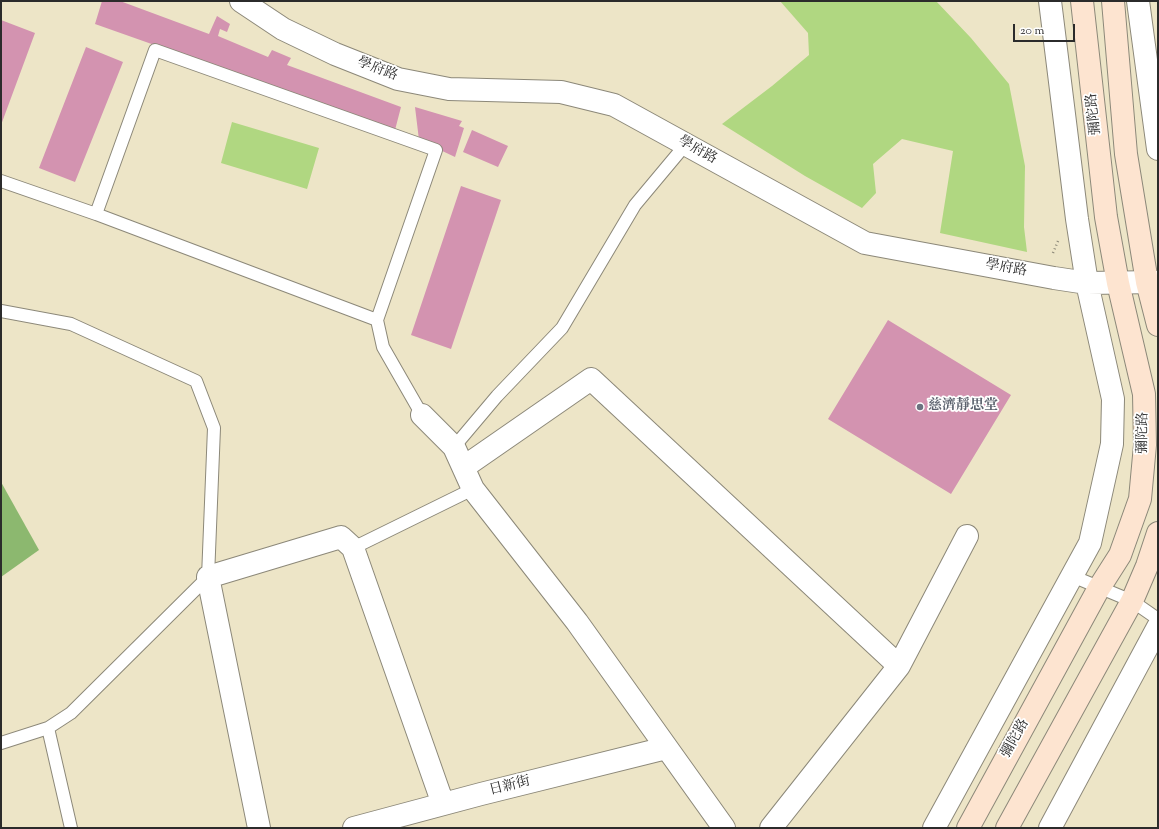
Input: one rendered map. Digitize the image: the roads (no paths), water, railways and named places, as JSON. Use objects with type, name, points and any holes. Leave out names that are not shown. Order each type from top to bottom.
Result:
[{"type":"street","name":"學府路","points":[[241,1],[283,29],[335,54],[398,80],[449,89],[561,92],[614,105],[865,243],[1054,278],[1087,282],[1153,282]]},
{"type":"street","name":"彌陀路","points":[[934,828],[1090,543],[1112,444],[1113,399],[1087,282],[1077,219],[1050,1]]},
{"type":"street","name":"彌陀路","points":[[968,828],[1099,588],[1120,555],[1140,499],[1145,445],[1144,394],[1118,283],[1106,217],[1082,1]]},
{"type":"street","name":"彌陀路","points":[[1113,1],[1126,154],[1153,282],[1158,325]]},
{"type":"street","points":[[1138,1],[1158,149]]},
{"type":"street","points":[[464,468],[591,379],[899,666]]},
{"type":"street","points":[[422,415],[454,447],[473,489],[577,622],[724,828]]},
{"type":"street","points":[[1007,828],[1132,601],[1147,566],[1158,533]]},
{"type":"street","points":[[771,828],[899,666],[967,536]]},
{"type":"street","points":[[259,828],[208,577],[341,537],[354,548],[443,804]]},
{"type":"street","points":[[1050,828],[1158,627]]},
{"type":"street","name":"日新街","points":[[354,828],[666,748]]},
{"type":"lane","points":[[96,214],[155,50],[436,150],[377,320],[383,347],[422,415]]},
{"type":"lane","points":[[454,447],[497,396],[562,328],[635,205],[686,144]]},
{"type":"lane","points":[[1,181],[96,214],[377,320]]},
{"type":"lane","points":[[1,311],[71,324],[196,381],[214,428],[208,577],[71,713],[48,728],[1,743]]},
{"type":"lane","points":[[354,548],[473,489]]},
{"type":"lane","points":[[1072,576],[1132,601],[1158,620]]},
{"type":"lane","points":[[48,728],[71,828]]},
{"type":"place","name":"慈濟靜思堂","points":[[920,407]]}]
